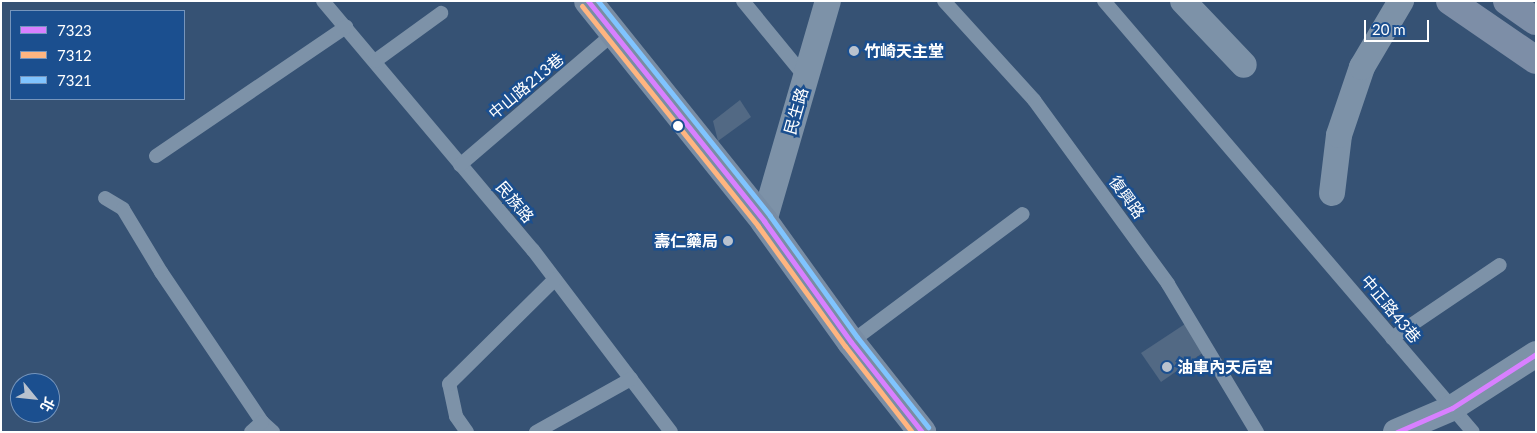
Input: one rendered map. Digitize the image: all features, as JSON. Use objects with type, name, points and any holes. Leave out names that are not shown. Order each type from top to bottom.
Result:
[{"type":"main road","points":[[1450,1],[1536,60]]},
{"type":"main road","points":[[1508,1],[1536,21]]},
{"type":"street","points":[[588,1],[764,221],[852,342],[922,432]]},
{"type":"street","name":"民生路","points":[[764,221],[828,1]]},
{"type":"street","points":[[1183,1],[1244,65]]},
{"type":"street","points":[[1332,193],[1340,135],[1362,67],[1401,1]]},
{"type":"street","points":[[1396,432],[1452,408],[1536,354]]},
{"type":"lane","name":"民族路","points":[[323,1],[555,279],[671,432]]},
{"type":"lane","points":[[743,1],[806,78]]},
{"type":"lane","name":"復興路","points":[[944,1],[1034,100],[1168,284],[1257,432]]},
{"type":"lane","name":"中正路43巷","points":[[1104,1],[1473,432]]},
{"type":"lane","points":[[375,61],[441,13]]},
{"type":"lane","points":[[156,156],[346,27]]},
{"type":"lane","name":"中山路213巷","points":[[460,165],[614,34]]},
{"type":"lane","points":[[105,198],[123,209],[161,272],[262,422],[273,432]]},
{"type":"lane","points":[[852,342],[1023,214]]},
{"type":"lane","points":[[1392,338],[1500,265]]},
{"type":"lane","points":[[467,432],[456,416],[449,384],[555,279]]},
{"type":"lane","points":[[536,432],[631,379]]},
{"type":"lane","points":[[251,432],[262,422]]},
{"type":"building","points":[[740,100],[751,117],[718,141],[713,121]]},
{"type":"building","name":"油車內天后宮","points":[[1185,324],[1204,352],[1161,382],[1141,353]]},
{"type":"transit line","name":"7323","points":[[588,1],[764,221],[851,342],[922,432]]},
{"type":"transit line","name":"7321","points":[[598,1],[770,216],[857,337],[928,427]]},
{"type":"transit line","name":"7312","points":[[582,6],[758,226],[845,346],[912,432]]},
{"type":"transit line","name":"7323","points":[[1397,432],[1452,408],[1536,354]]},
{"type":"place","name":"竹崎天主堂","points":[[854,51]]},
{"type":"place","name":"壽仁藥局","points":[[728,241]]},
{"type":"place","name":"油車內天后宮","points":[[1167,367]]}]
